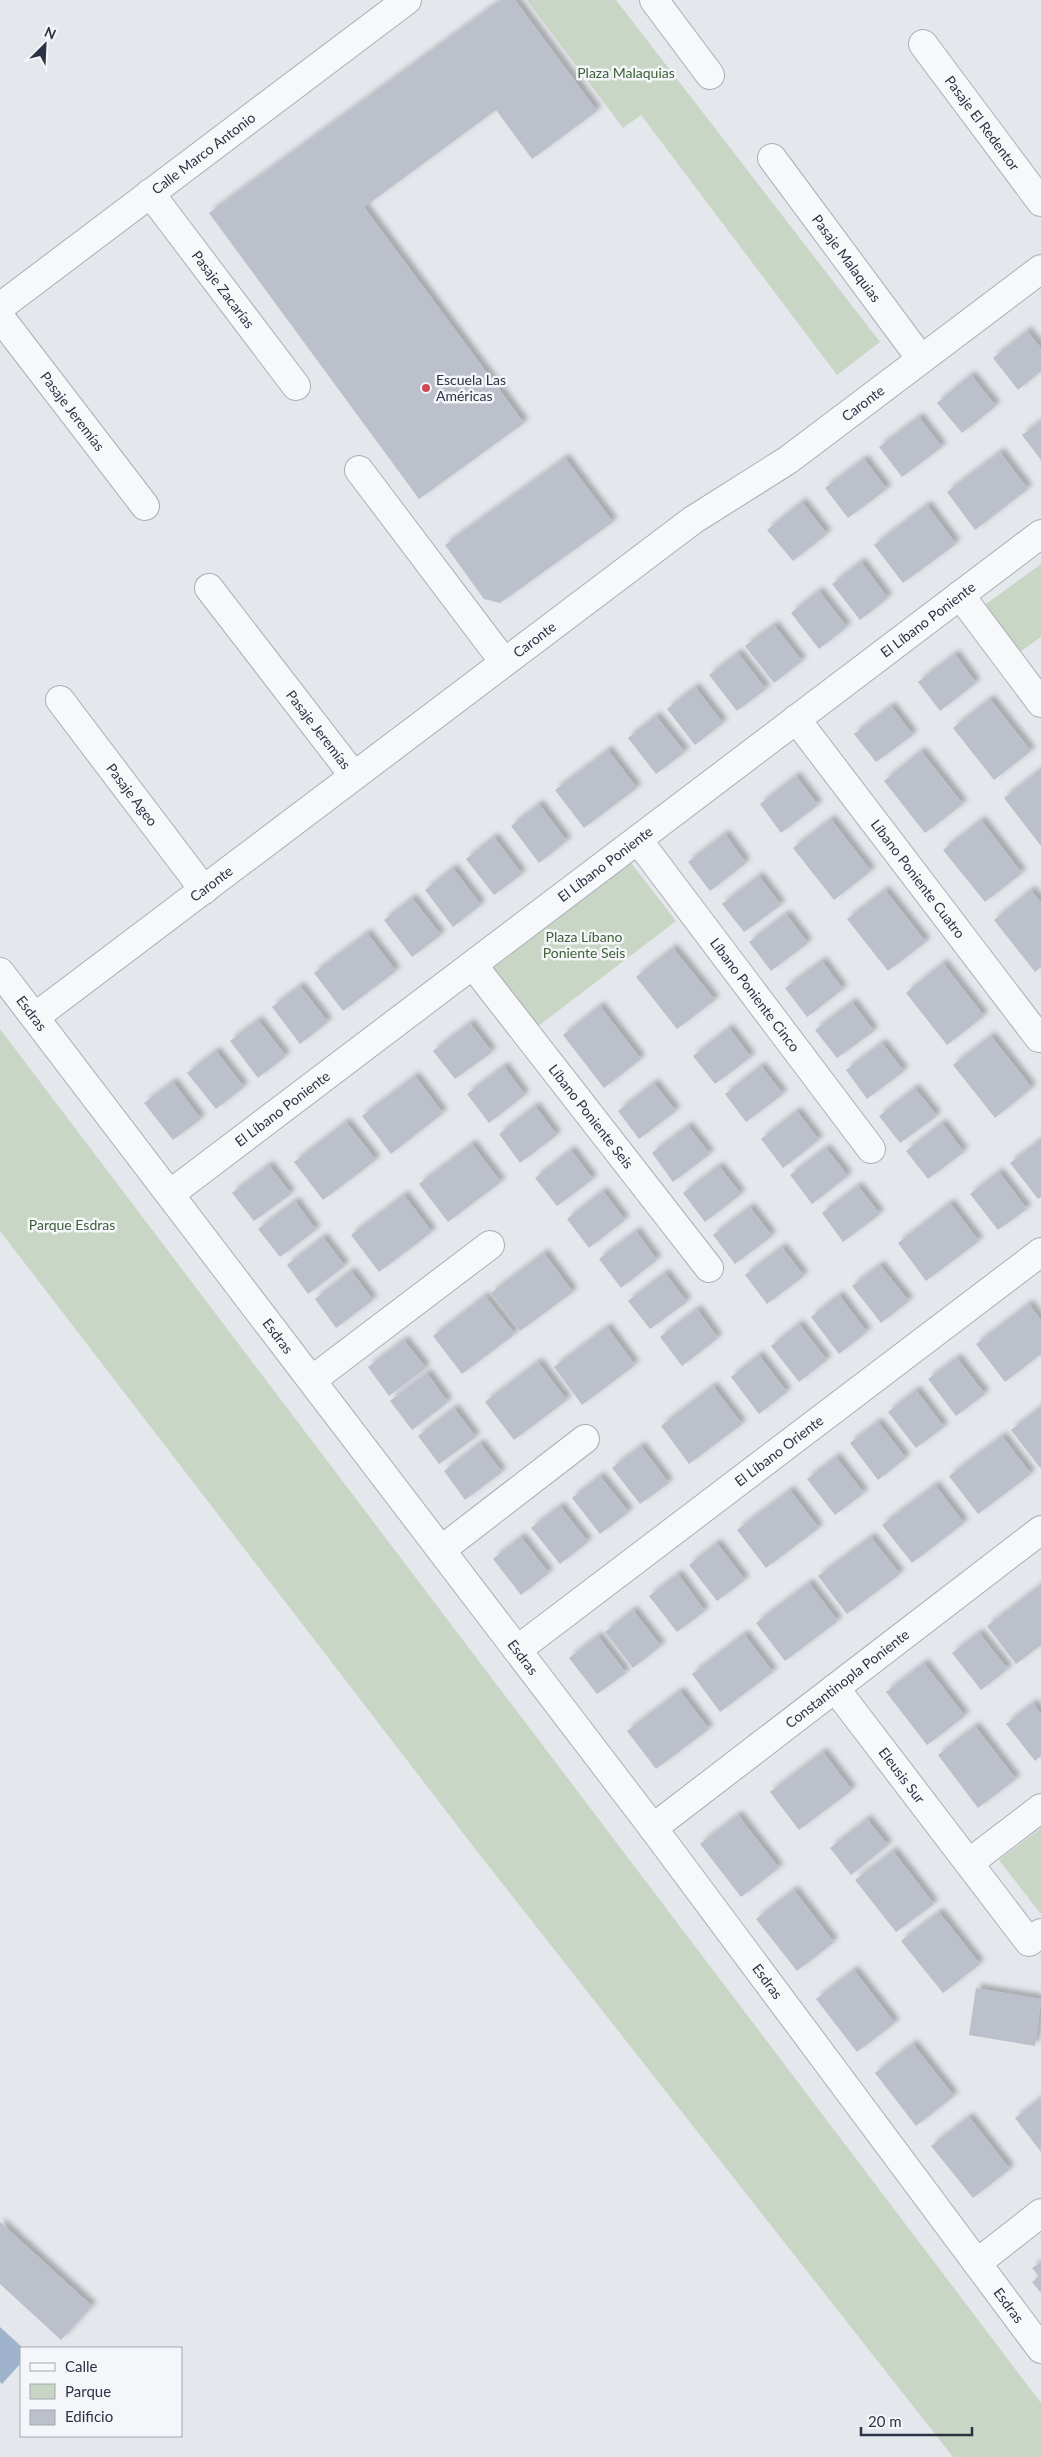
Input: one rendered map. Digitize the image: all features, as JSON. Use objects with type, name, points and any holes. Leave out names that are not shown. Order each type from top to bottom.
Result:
[{"type":"street","name":"Calle Marco Antonio","points":[[0,307],[407,0]]},
{"type":"street","points":[[654,0],[710,75]]},
{"type":"street","name":"Pasaje El Redentor","points":[[923,44],[1041,202]]},
{"type":"street","name":"Pasaje Malaquias","points":[[772,158],[921,359]]},
{"type":"street","name":"Pasaje Zacarías","points":[[150,193],[296,386]]},
{"type":"street","name":"Caronte","points":[[35,1017],[693,520],[788,460],[1041,269]]},
{"type":"street","name":"Pasaje Jeremías","points":[[0,316],[146,506]]},
{"type":"street","points":[[359,470],[504,662]]},
{"type":"street","name":"El Líbano Poniente","points":[[170,1194],[1041,534]]},
{"type":"street","name":"Pasaje Jeremías","points":[[209,588],[354,776]]},
{"type":"street","points":[[960,595],[1041,703]]},
{"type":"street","name":"Pasaje Ageo","points":[[60,700],[204,890]]},
{"type":"street","name":"Líbano Poniente Cuatro","points":[[796,719],[1039,1038]]},
{"type":"street","name":"Líbano Poniente Cinco","points":[[638,840],[871,1149]]},
{"type":"street","name":"Líbano Poniente Seis","points":[[473,964],[709,1268]]},
{"type":"street","name":"Esdras","points":[[0,972],[653,1828],[1041,2349]]},
{"type":"street","points":[[312,1380],[490,1245]]},
{"type":"street","name":"El Líbano Oriente","points":[[517,1650],[1041,1252]]},
{"type":"street","points":[[441,1550],[585,1439]]},
{"type":"street","name":"Constantinopla Poniente","points":[[653,1828],[1041,1530]]},
{"type":"street","name":"Eleusis Sur","points":[[835,1688],[1029,1942],[1041,1933]]},
{"type":"street","points":[[969,1863],[1041,1808]]},
{"type":"street","points":[[977,2263],[1041,2213]]},
{"type":"green space","name":"Plaza Malaquias","points":[[527,0],[616,0],[880,342],[837,375],[641,115],[623,128]]},
{"type":"green space","points":[[1041,564],[1041,637],[1013,657],[978,610]]},
{"type":"green space","name":"Plaza Líbano Poniente Seis","points":[[631,863],[676,921],[537,1027],[492,969]]},
{"type":"green space","name":"Parque Esdras","points":[[0,1029],[1041,2403],[1041,2457],[953,2457],[476,1850],[0,1231]]},
{"type":"green space","points":[[1041,1828],[1041,1913],[1040,1913],[999,1860]]},
{"type":"water","points":[[0,2327],[22,2347],[20,2347],[20,2364],[2,2384],[0,2382]]},
{"type":"building","points":[[501,0],[515,0],[597,111],[532,159],[496,110],[364,207],[524,423],[419,499],[209,213]]},
{"type":"building","points":[[1027,331],[1041,348],[1041,371],[1018,390],[993,358]]},
{"type":"building","points":[[971,375],[996,406],[962,433],[937,403]]},
{"type":"building","points":[[919,417],[942,447],[902,477],[879,447]]},
{"type":"building","points":[[1041,421],[1041,460],[1022,435]]},
{"type":"building","points":[[1000,452],[1028,489],[975,530],[947,492]]},
{"type":"building","points":[[565,458],[613,522],[500,603],[484,599],[445,545]]},
{"type":"building","points":[[864,459],[887,489],[848,518],[825,488]]},
{"type":"building","points":[[802,502],[827,534],[793,561],[767,530]]},
{"type":"building","points":[[927,505],[956,544],[903,583],[874,545]]},
{"type":"building","points":[[861,562],[888,598],[860,620],[832,584]]},
{"type":"building","points":[[819,591],[847,627],[819,649],[791,613]]},
{"type":"building","points":[[774,625],[802,661],[774,683],[745,646]]},
{"type":"building","points":[[738,653],[766,689],[737,711],[709,675]]},
{"type":"building","points":[[955,654],[976,683],[940,711],[918,682]]},
{"type":"building","points":[[695,687],[723,723],[695,745],[667,709]]},
{"type":"building","points":[[990,699],[1031,751],[994,780],[953,728]]},
{"type":"building","points":[[891,706],[913,735],[876,762],[854,734]]},
{"type":"building","points":[[656,716],[685,752],[656,774],[628,738]]},
{"type":"building","points":[[608,750],[637,788],[584,828],[555,790]]},
{"type":"building","points":[[921,751],[963,804],[925,833],[884,781]]},
{"type":"building","points":[[1041,769],[1041,846],[1004,798]]},
{"type":"building","points":[[796,776],[818,805],[781,833],[760,804]]},
{"type":"building","points":[[539,804],[567,841],[539,863],[511,826]]},
{"type":"building","points":[[831,819],[871,871],[834,900],[793,848]]},
{"type":"building","points":[[981,820],[1022,873],[985,902],[943,850]]},
{"type":"building","points":[[725,834],[746,863],[710,891],[688,862]]},
{"type":"building","points":[[494,837],[522,874],[494,895],[466,859]]},
{"type":"building","points":[[453,868],[481,905],[453,927],[425,890]]},
{"type":"building","points":[[759,876],[781,905],[744,932],[722,904]]},
{"type":"building","points":[[885,890],[926,942],[888,971],[847,919]]},
{"type":"building","points":[[1031,890],[1041,903],[1041,967],[1035,972],[994,920]]},
{"type":"building","points":[[412,898],[441,935],[412,957],[384,920]]},
{"type":"building","points":[[786,914],[808,943],[771,971],[749,942]]},
{"type":"building","points":[[367,933],[396,971],[343,1011],[314,973]]},
{"type":"building","points":[[673,948],[715,1000],[677,1029],[636,977]]},
{"type":"building","points":[[822,961],[843,989],[807,1017],[785,988]]},
{"type":"building","points":[[943,963],[984,1016],[947,1045],[906,993]]},
{"type":"building","points":[[300,986],[328,1022],[300,1044],[272,1007]]},
{"type":"building","points":[[852,1002],[874,1031],[837,1058],[815,1030]]},
{"type":"building","points":[[600,1006],[641,1059],[604,1088],[563,1035]]},
{"type":"building","points":[[258,1020],[286,1056],[258,1078],[230,1041]]},
{"type":"building","points":[[470,1023],[492,1052],[455,1079],[433,1051]]},
{"type":"building","points":[[729,1028],[751,1057],[715,1084],[693,1056]]},
{"type":"building","points":[[991,1036],[1032,1088],[995,1118],[953,1065]]},
{"type":"building","points":[[882,1043],[904,1071],[867,1099],[846,1070]]},
{"type":"building","points":[[216,1051],[244,1087],[216,1109],[187,1073]]},
{"type":"building","points":[[504,1066],[525,1095],[489,1123],[467,1094]]},
{"type":"building","points":[[761,1066],[783,1094],[746,1122],[725,1094]]},
{"type":"building","points":[[415,1076],[443,1113],[391,1154],[362,1116]]},
{"type":"building","points":[[173,1082],[201,1119],[173,1140],[144,1103]]},
{"type":"building","points":[[654,1083],[676,1111],[639,1139],[618,1111]]},
{"type":"building","points":[[915,1088],[937,1116],[900,1143],[879,1116]]},
{"type":"building","points":[[535,1106],[557,1135],[520,1163],[499,1134]]},
{"type":"building","points":[[797,1111],[819,1140],[783,1168],[761,1139]]},
{"type":"building","points":[[346,1122],[376,1160],[323,1200],[294,1162]]},
{"type":"building","points":[[942,1123],[964,1152],[928,1179],[906,1151]]},
{"type":"building","points":[[688,1126],[710,1154],[673,1182],[652,1153]]},
{"type":"building","points":[[1039,1141],[1041,1145],[1041,1197],[1038,1199],[1010,1163]]},
{"type":"building","points":[[472,1144],[501,1182],[448,1222],[419,1184]]},
{"type":"building","points":[[826,1148],[848,1176],[812,1204],[790,1175]]},
{"type":"building","points":[[571,1150],[593,1179],[557,1206],[535,1178]]},
{"type":"building","points":[[269,1165],[291,1194],[254,1221],[232,1193]]},
{"type":"building","points":[[719,1166],[741,1194],[705,1222],[683,1193]]},
{"type":"building","points":[[999,1172],[1027,1209],[998,1230],[970,1194]]},
{"type":"building","points":[[858,1186],[880,1214],[843,1242],[822,1213]]},
{"type":"building","points":[[603,1191],[625,1220],[589,1248],[567,1219]]},
{"type":"building","points":[[404,1195],[432,1232],[379,1272],[351,1235]]},
{"type":"building","points":[[295,1201],[316,1230],[280,1257],[258,1229]]},
{"type":"building","points":[[950,1203],[979,1241],[926,1281],[898,1243]]},
{"type":"building","points":[[750,1207],[772,1236],[735,1264],[713,1235]]},
{"type":"building","points":[[636,1231],[657,1260],[621,1288],[599,1259]]},
{"type":"building","points":[[323,1237],[345,1266],[308,1294],[287,1265]]},
{"type":"building","points":[[782,1247],[804,1276],[767,1304],[745,1275]]},
{"type":"building","points":[[544,1253],[573,1292],[520,1331],[491,1293]]},
{"type":"building","points":[[880,1265],[909,1301],[881,1323],[852,1286]]},
{"type":"building","points":[[351,1271],[373,1300],[336,1328],[315,1299]]},
{"type":"building","points":[[665,1273],[687,1302],[650,1329],[628,1301]]},
{"type":"building","points":[[839,1295],[867,1332],[839,1354],[811,1317]]},
{"type":"building","points":[[485,1296],[515,1334],[462,1374],[433,1336]]},
{"type":"building","points":[[1029,1304],[1041,1320],[1041,1354],[1005,1382],[976,1344]]},
{"type":"building","points":[[697,1309],[718,1338],[682,1366],[660,1337]]},
{"type":"building","points":[[799,1324],[827,1360],[799,1382],[771,1346]]},
{"type":"building","points":[[607,1327],[635,1365],[582,1405],[554,1367]]},
{"type":"building","points":[[404,1340],[426,1368],[389,1396],[368,1367]]},
{"type":"building","points":[[759,1355],[787,1392],[759,1414],[731,1377]]},
{"type":"building","points":[[957,1358],[985,1394],[956,1416],[928,1379]]},
{"type":"building","points":[[538,1362],[567,1400],[514,1440],[485,1402]]},
{"type":"building","points":[[427,1373],[448,1402],[412,1430],[390,1401]]},
{"type":"building","points":[[713,1386],[742,1424],[689,1464],[661,1426]]},
{"type":"building","points":[[916,1390],[944,1427],[916,1448],[888,1412]]},
{"type":"building","points":[[1041,1407],[1041,1469],[1011,1430]]},
{"type":"building","points":[[454,1408],[476,1437],[439,1464],[418,1436]]},
{"type":"building","points":[[878,1422],[906,1458],[878,1480],[850,1443]]},
{"type":"building","points":[[1002,1436],[1031,1474],[978,1514],[949,1476]]},
{"type":"building","points":[[480,1443],[502,1472],[465,1500],[444,1471]]},
{"type":"building","points":[[641,1446],[669,1483],[640,1504],[612,1468]]},
{"type":"building","points":[[836,1457],[864,1493],[835,1515],[807,1479]]},
{"type":"building","points":[[600,1476],[629,1512],[600,1534],[572,1498]]},
{"type":"building","points":[[935,1485],[964,1523],[912,1563],[882,1525]]},
{"type":"building","points":[[790,1490],[819,1528],[766,1568],[737,1530]]},
{"type":"building","points":[[560,1506],[588,1542],[560,1564],[531,1528]]},
{"type":"building","points":[[521,1537],[549,1573],[521,1595],[493,1559]]},
{"type":"building","points":[[871,1537],[900,1574],[847,1614],[818,1576]]},
{"type":"building","points":[[717,1543],[745,1580],[717,1601],[689,1565]]},
{"type":"building","points":[[678,1574],[705,1611],[677,1632],[649,1596]]},
{"type":"building","points":[[809,1583],[838,1621],[785,1661],[756,1623]]},
{"type":"building","points":[[1041,1585],[1041,1645],[1016,1664],[987,1626]]},
{"type":"building","points":[[633,1610],[661,1646],[633,1668],[605,1632]]},
{"type":"building","points":[[979,1633],[1008,1669],[981,1690],[952,1653]]},
{"type":"building","points":[[744,1634],[773,1672],[720,1712],[692,1674]]},
{"type":"building","points":[[598,1636],[626,1673],[597,1694],[569,1658]]},
{"type":"building","points":[[924,1663],[965,1716],[927,1745],[886,1692]]},
{"type":"building","points":[[680,1691],[709,1729],[656,1769],[627,1731]]},
{"type":"building","points":[[1033,1703],[1041,1714],[1041,1756],[1035,1761],[1006,1724]]},
{"type":"building","points":[[975,1726],[1016,1779],[978,1808],[938,1755]]},
{"type":"building","points":[[823,1752],[852,1790],[799,1830],[770,1792]]},
{"type":"building","points":[[738,1815],[779,1868],[741,1897],[700,1844]]},
{"type":"building","points":[[867,1819],[888,1845],[851,1875],[830,1848]]},
{"type":"building","points":[[893,1851],[934,1904],[896,1932],[855,1880]]},
{"type":"building","points":[[794,1890],[834,1942],[797,1971],[756,1919]]},
{"type":"building","points":[[939,1912],[980,1964],[943,1993],[901,1941]]},
{"type":"building","points":[[854,1970],[895,2023],[857,2052],[816,1999]]},
{"type":"building","points":[[976,1988],[1041,1999],[1035,2046],[969,2035]]},
{"type":"building","points":[[913,2044],[954,2096],[916,2126],[875,2073]]},
{"type":"building","points":[[1041,2098],[1041,2152],[1015,2118]]},
{"type":"building","points":[[969,2117],[1010,2169],[973,2198],[931,2146]]},
{"type":"building","points":[[0,2222],[92,2306],[61,2340],[0,2284]]},
{"type":"building","points":[[1041,2262],[1041,2293],[1032,2282],[1039,2276],[1032,2268]]},
{"type":"place","name":"Escuela Las Américas","points":[[426,388]]}]
